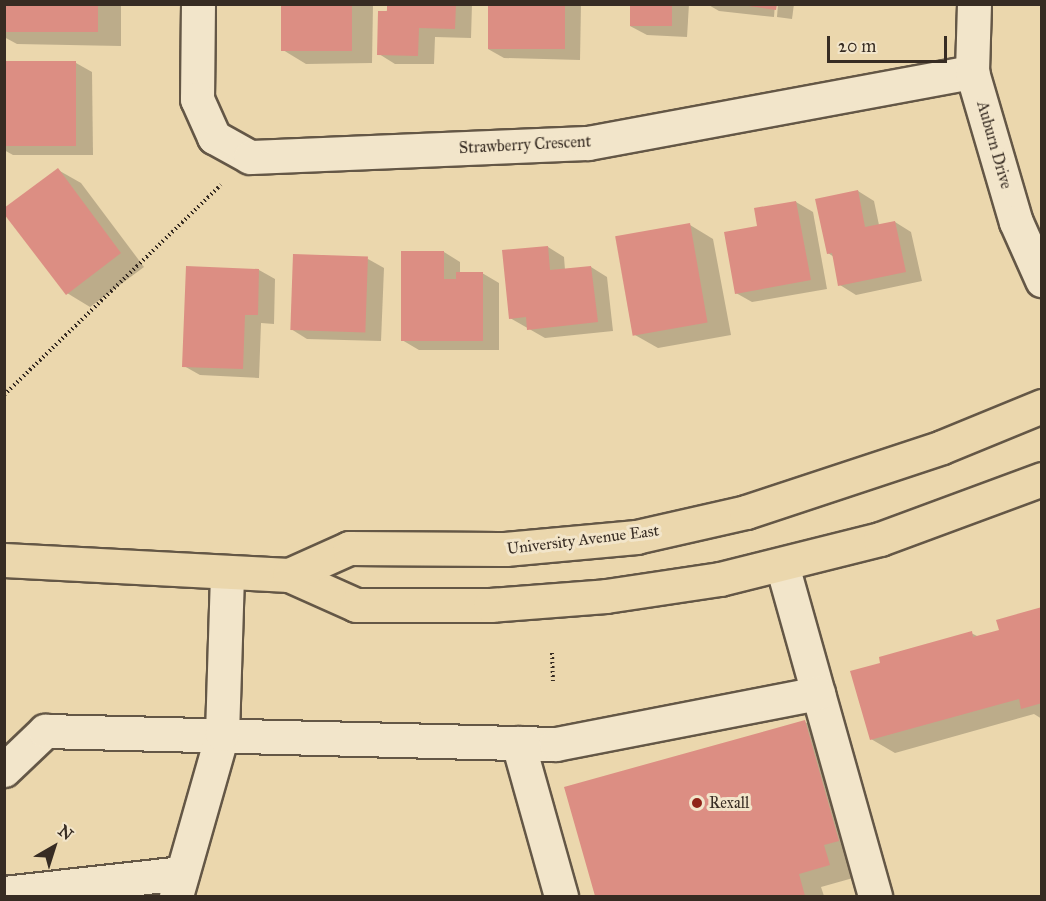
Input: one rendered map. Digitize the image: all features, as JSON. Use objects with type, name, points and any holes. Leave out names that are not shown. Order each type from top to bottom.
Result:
[{"type":"main road","name":"University Avenue East","points":[[289,575],[349,548],[505,549],[636,537],[746,512],[942,447],[1041,406]]},
{"type":"main road","name":"University Avenue East","points":[[4,560],[227,574],[289,575],[356,605],[490,606],[606,596],[720,579],[782,565],[880,539],[1041,479]]},
{"type":"street","points":[[198,4],[197,99],[214,137],[250,157]]},
{"type":"street","name":"Auburn Drive","points":[[974,4],[972,72],[1016,222],[1041,280]]},
{"type":"street","name":"Strawberry Crescent","points":[[250,157],[588,143],[972,72]]},
{"type":"street","points":[[782,565],[875,897]]},
{"type":"street","points":[[4,893],[179,885],[222,734],[227,574]]},
{"type":"street","points":[[4,770],[45,731],[556,744],[818,693]]},
{"type":"street","points":[[518,742],[561,897]]},
{"type":"path","points":[[4,395],[250,157]]},
{"type":"path","points":[[552,653],[553,681]]},
{"type":"building","points":[[4,4],[98,4],[98,32],[4,32]]},
{"type":"building","points":[[281,4],[352,4],[352,51],[281,51]]},
{"type":"building","points":[[387,4],[456,4],[455,29],[419,28],[418,56],[377,55],[378,11],[387,11]]},
{"type":"building","points":[[488,4],[565,4],[565,49],[488,49]]},
{"type":"building","points":[[630,4],[672,4],[672,26],[630,26]]},
{"type":"building","points":[[735,4],[777,4],[776,10]]},
{"type":"building","points":[[4,61],[76,61],[76,146],[4,146]]},
{"type":"building","points":[[58,168],[121,253],[66,295],[4,214],[4,208]]},
{"type":"building","points":[[858,190],[865,227],[895,221],[906,272],[838,286],[832,253],[827,254],[815,199]]},
{"type":"building","points":[[796,201],[811,280],[735,294],[724,232],[757,226],[754,208]]},
{"type":"building","points":[[690,223],[708,322],[633,336],[615,236]]},
{"type":"building","points":[[548,246],[550,270],[591,266],[598,322],[527,330],[526,317],[509,319],[502,250]]},
{"type":"building","points":[[401,251],[444,251],[444,279],[456,279],[456,272],[483,272],[483,341],[401,341]]},
{"type":"building","points":[[293,254],[368,257],[365,333],[290,330]]},
{"type":"building","points":[[186,266],[259,269],[258,315],[245,315],[243,369],[182,367]]},
{"type":"building","points":[[1042,607],[1042,703],[1021,709],[1019,699],[870,740],[850,671],[880,663],[879,657],[972,631],[973,637],[999,630],[996,620]]},
{"type":"building","points":[[805,720],[839,841],[824,845],[830,865],[799,874],[805,896],[595,896],[564,787]]},
{"type":"place","name":"Rexall","points":[[697,803]]}]
